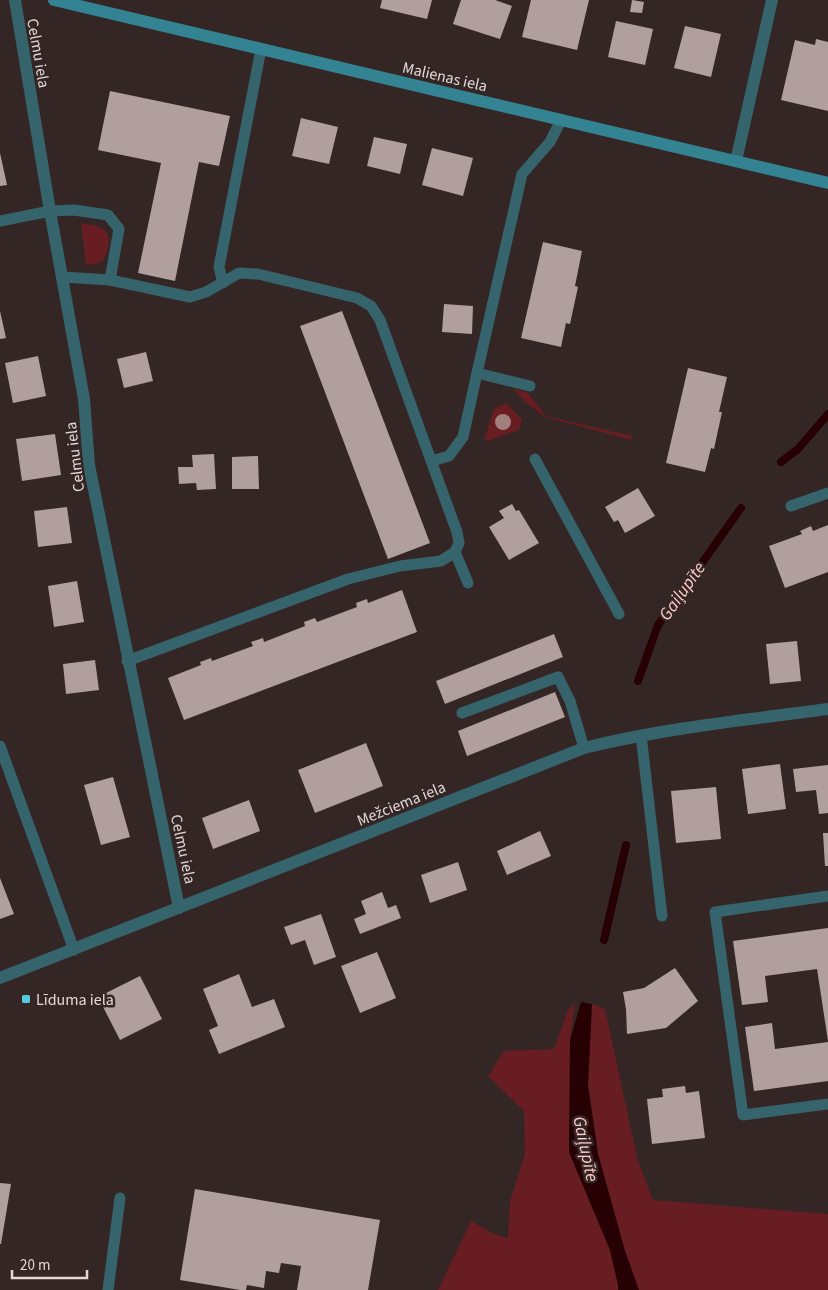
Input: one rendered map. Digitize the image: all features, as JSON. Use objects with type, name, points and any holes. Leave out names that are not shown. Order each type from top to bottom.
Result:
[{"type":"street","name":"Celmu iela","points":[[15,0],[50,211],[84,398],[88,465],[179,908]]},
{"type":"street","name":"Malienas iela","points":[[54,0],[828,183]]},
{"type":"street","points":[[736,161],[772,0]]},
{"type":"street","name":"Mežciema iela","points":[[0,978],[584,748],[673,729],[828,709]]},
{"type":"lane","points":[[223,283],[219,267],[261,49]]},
{"type":"lane","points":[[432,460],[449,456],[463,437],[522,174],[550,142],[561,120]]},
{"type":"lane","points":[[0,221],[50,211],[74,210],[108,215],[118,229],[110,280]]},
{"type":"lane","points":[[63,277],[110,280],[190,297],[206,292],[239,273],[258,274],[357,298],[371,306],[380,320],[432,460],[459,543],[455,552],[441,561],[400,566],[348,579],[128,661]]},
{"type":"lane","points":[[477,373],[530,386]]},
{"type":"lane","points":[[536,459],[619,614]]},
{"type":"lane","points":[[791,506],[828,494]]},
{"type":"lane","points":[[455,552],[468,583]]},
{"type":"lane","points":[[462,713],[558,677],[570,701],[584,748]]},
{"type":"lane","points":[[641,735],[662,916]]},
{"type":"lane","points":[[0,746],[74,950]]},
{"type":"lane","points":[[828,896],[715,912],[743,1116],[828,1104]]},
{"type":"lane","points":[[108,1290],[120,1198]]},
{"type":"shaded area","points":[[81,223],[100,227],[107,233],[109,241],[102,261],[86,265]]},
{"type":"shaded area","points":[[513,388],[528,393],[546,416],[632,436],[631,440],[545,417],[524,401]]},
{"type":"shaded area","points":[[506,403],[522,419],[519,430],[488,441],[484,440],[494,409]]},
{"type":"shaded area","points":[[575,1003],[570,1040],[569,1152],[610,1250],[618,1290],[438,1290],[471,1221],[494,1234],[508,1238],[510,1201],[525,1154],[524,1111],[488,1076],[504,1051],[554,1049],[568,1010]]},
{"type":"shaded area","points":[[592,1004],[605,1009],[638,1161],[653,1200],[828,1214],[828,1290],[639,1290],[625,1251],[598,1154],[588,1084]]},
{"type":"water","points":[[581,1002],[592,1004],[588,1085],[598,1154],[625,1251],[639,1290],[618,1290],[610,1250],[569,1152],[570,1040]]},
{"type":"building","points":[[382,0],[432,0],[427,19],[380,8]]},
{"type":"building","points":[[461,0],[495,0],[512,6],[500,39],[453,24]]},
{"type":"building","points":[[531,0],[589,0],[577,50],[522,37]]},
{"type":"building","points":[[632,0],[644,2],[642,13],[630,12]]},
{"type":"building","points":[[616,21],[653,29],[645,65],[608,57]]},
{"type":"building","points":[[685,26],[721,34],[711,77],[674,68]]},
{"type":"building","points":[[816,39],[828,42],[828,111],[781,100],[795,40],[815,45]]},
{"type":"building","points":[[110,91],[230,116],[219,166],[199,162],[175,281],[138,273],[161,163],[98,150]]},
{"type":"building","points":[[301,118],[338,127],[329,164],[292,156]]},
{"type":"building","points":[[374,137],[407,144],[400,174],[367,166]]},
{"type":"building","points":[[432,148],[473,158],[463,196],[422,185]]},
{"type":"building","points":[[0,153],[7,185],[0,186]]},
{"type":"building","points":[[543,242],[582,251],[575,286],[578,287],[570,324],[566,323],[561,347],[521,338]]},
{"type":"building","points":[[444,304],[473,306],[472,334],[442,332]]},
{"type":"building","points":[[0,311],[6,338],[0,339]]},
{"type":"building","points":[[342,311],[430,543],[388,559],[300,326]]},
{"type":"building","points":[[146,352],[153,381],[124,388],[117,359]]},
{"type":"building","points":[[38,356],[46,396],[13,403],[5,363]]},
{"type":"building","points":[[688,368],[727,377],[719,412],[722,412],[714,449],[711,448],[705,472],[666,463]]},
{"type":"building","points":[[55,434],[61,475],[22,481],[16,439]]},
{"type":"building","points":[[214,454],[216,489],[197,490],[196,483],[179,484],[178,467],[193,467],[192,455]]},
{"type":"building","points":[[258,456],[259,489],[232,489],[232,457]]},
{"type":"building","points":[[638,488],[655,516],[625,533],[618,520],[614,522],[605,507]]},
{"type":"building","points":[[512,504],[516,511],[519,510],[539,543],[509,560],[489,527],[504,518],[499,511]]},
{"type":"building","points":[[67,507],[72,543],[38,547],[34,511]]},
{"type":"building","points":[[828,525],[828,572],[785,588],[769,546],[802,534],[800,531],[811,526],[813,531]]},
{"type":"building","points":[[77,581],[84,622],[54,627],[48,586]]},
{"type":"building","points":[[402,590],[417,632],[184,720],[168,678],[201,665],[200,662],[211,658],[212,661],[253,646],[251,642],[263,638],[264,642],[305,626],[304,622],[315,618],[317,622],[357,607],[356,603],[367,599],[368,603]]},
{"type":"building","points":[[554,634],[563,657],[445,704],[436,681]]},
{"type":"building","points":[[797,641],[801,681],[770,684],[766,644]]},
{"type":"building","points":[[95,660],[99,690],[66,694],[63,664]]},
{"type":"building","points":[[555,692],[565,717],[467,756],[458,731]]},
{"type":"building","points":[[366,743],[383,786],[315,813],[298,770]]},
{"type":"building","points":[[780,764],[786,809],[748,814],[742,769]]},
{"type":"building","points":[[828,765],[828,813],[819,814],[816,790],[796,792],[793,769]]},
{"type":"building","points":[[113,777],[130,837],[101,845],[84,785]]},
{"type":"building","points":[[716,787],[721,839],[676,843],[671,791]]},
{"type":"building","points":[[249,800],[260,831],[213,849],[202,818]]},
{"type":"building","points":[[540,831],[551,856],[507,875],[497,851]]},
{"type":"building","points":[[823,833],[828,833],[828,866],[825,866]]},
{"type":"building","points":[[458,862],[467,890],[430,903],[421,875]]},
{"type":"building","points":[[0,878],[14,914],[0,919]]},
{"type":"building","points":[[382,892],[388,908],[396,905],[401,918],[360,934],[354,919],[366,914],[361,901]]},
{"type":"building","points":[[321,914],[336,957],[314,965],[305,940],[291,945],[284,927]]},
{"type":"building","points":[[828,928],[828,1041],[817,969],[765,976],[768,1002],[742,1005],[733,941]]},
{"type":"building","points":[[377,952],[396,998],[360,1013],[341,966]]},
{"type":"building","points":[[675,968],[698,1001],[666,1028],[627,1034],[623,992],[644,988]]},
{"type":"building","points":[[239,974],[252,1007],[274,999],[285,1027],[219,1054],[209,1030],[218,1026],[203,989]]},
{"type":"building","points":[[140,976],[162,1019],[120,1040],[98,997]]},
{"type":"building","points":[[772,1023],[775,1049],[828,1042],[828,1081],[754,1091],[745,1027]]},
{"type":"building","points":[[685,1086],[686,1093],[699,1091],[705,1138],[652,1144],[647,1099],[663,1097],[662,1089]]},
{"type":"building","points":[[0,1183],[11,1184],[1,1244],[0,1244]]},
{"type":"building","points":[[195,1189],[380,1220],[368,1290],[297,1290],[301,1266],[281,1263],[279,1273],[266,1271],[264,1288],[247,1285],[246,1290],[240,1290],[180,1280]]},
{"type":"waterway","name":"Gaiļupīte","points":[[781,462],[798,449],[828,414]]},
{"type":"waterway","name":"Gaiļupīte","points":[[638,681],[658,625],[741,508]]},
{"type":"waterway","name":"Gaiļupīte","points":[[604,940],[626,845]]},
{"type":"place","name":"Līduma iela","points":[[26,999]]}]
